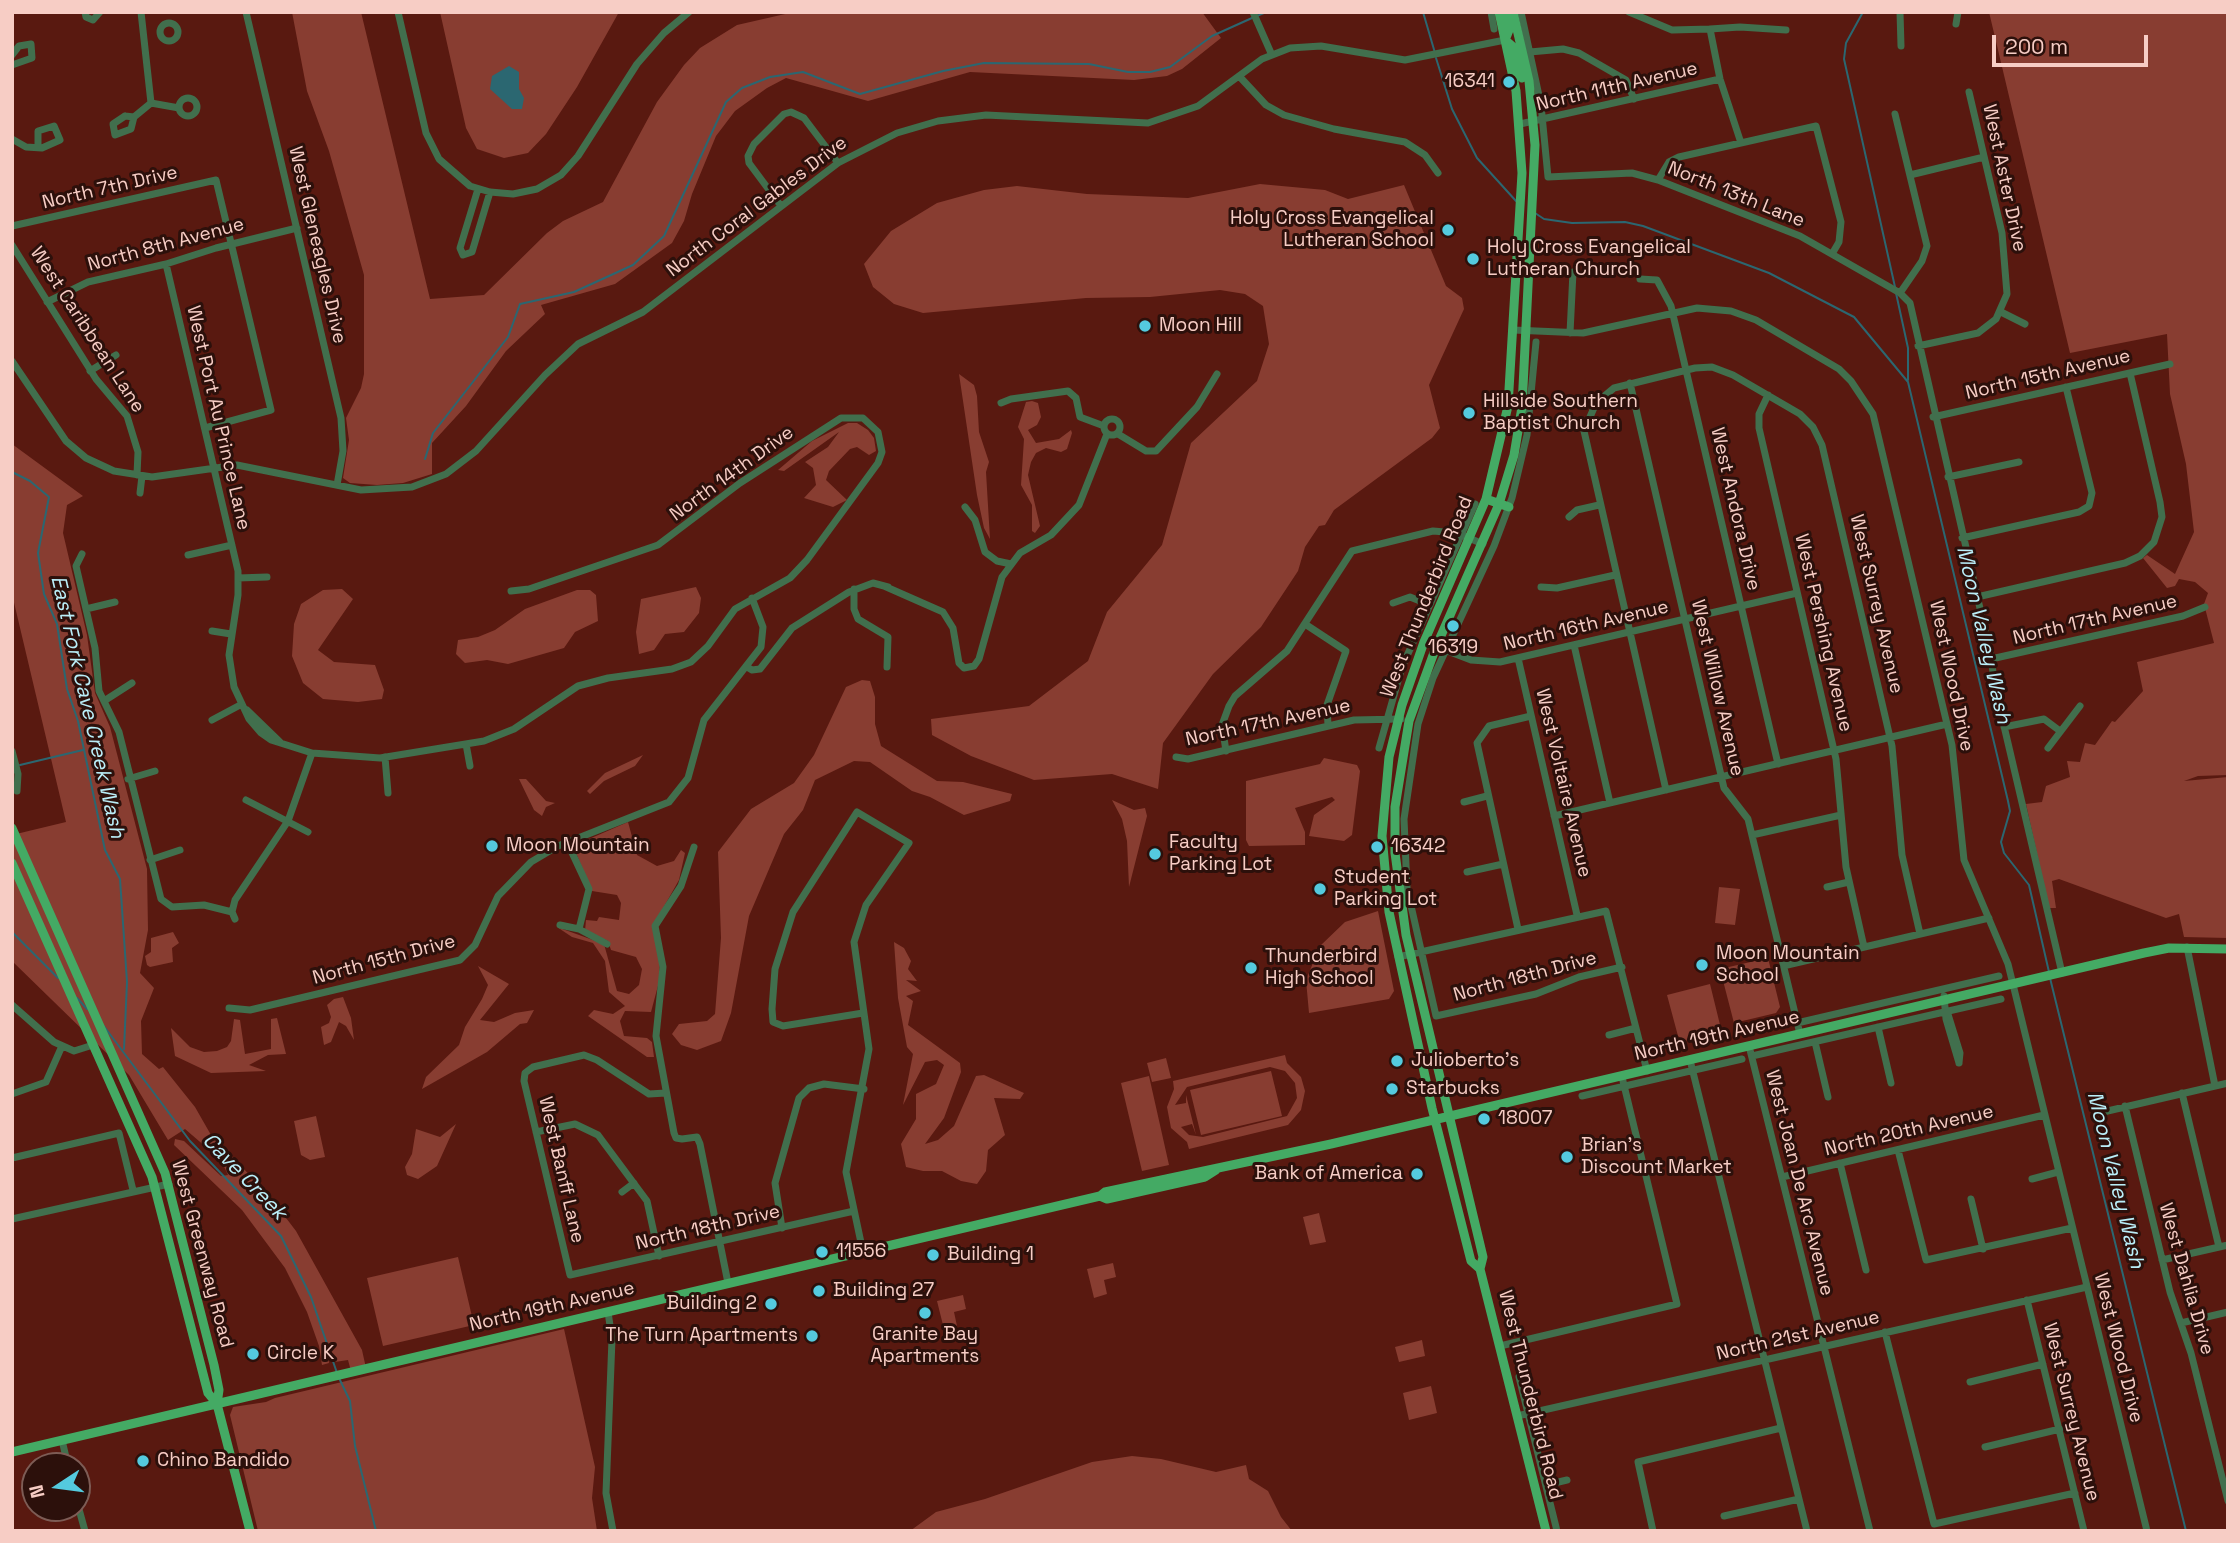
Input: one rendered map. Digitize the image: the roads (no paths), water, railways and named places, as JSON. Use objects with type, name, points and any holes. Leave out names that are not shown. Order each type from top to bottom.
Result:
[{"type":"main road","name":"West Thunderbird Road","points":[[1480,1269],[1471,1261],[1398,957],[1386,893],[1382,836],[1385,784],[1398,719],[1424,642],[1467,536],[1486,499],[1504,428],[1520,212],[1520,124],[1499,12]]},
{"type":"main road","points":[[1506,12],[1509,30],[1505,40],[1513,46],[1531,99]]},
{"type":"main road","name":"West Thunderbird Road","points":[[1513,12],[1531,99],[1539,122],[1527,331],[1530,358],[1504,505],[1483,544],[1409,721],[1395,807],[1395,853],[1399,900],[1415,953],[1425,1018],[1483,1257],[1480,1269],[1546,1531]]},
{"type":"main road","points":[[1518,239],[1532,240]]},
{"type":"main road","points":[[1486,499],[1504,505]]},
{"type":"main road","name":"West Greenway Road","points":[[12,828],[169,1184],[219,1390],[216,1404]]},
{"type":"main road","name":"West Greenway Road","points":[[12,863],[155,1186],[208,1393],[216,1404],[250,1531]]},
{"type":"main road","name":"North 19th Avenue","points":[[12,1452],[1100,1196],[1125,1187],[1216,1170],[1448,1116],[1623,1081],[1647,1071],[1691,1065],[1749,1046],[1800,1034],[1946,1006],[2012,985],[2169,948],[2228,949]]},
{"type":"main road","points":[[1413,1021],[1425,1018]]},
{"type":"main road","points":[[93,1045],[106,1040]]},
{"type":"street","points":[[85,12],[86,17],[93,20],[100,12]]},
{"type":"street","points":[[141,12],[151,103]]},
{"type":"street","name":"West Gleneagles Drive","points":[[246,12],[344,430],[344,451],[337,485]]},
{"type":"street","points":[[398,12],[432,146],[445,167],[478,189],[490,192],[526,192],[561,175],[578,156],[637,64],[664,33],[689,12]]},
{"type":"street","points":[[1253,12],[1271,53]]},
{"type":"street","points":[[1490,12],[1494,29]]},
{"type":"street","name":"West Thunderbird Road","points":[[1521,12],[1530,52],[1548,177]]},
{"type":"street","points":[[1629,12],[1672,30],[1750,27],[1786,30]]},
{"type":"street","points":[[1900,12],[1901,46]]},
{"type":"street","points":[[1956,24],[1958,12]]},
{"type":"street","points":[[1710,29],[1720,79],[1741,143]]},
{"type":"street","points":[[144,37],[160,35]]},
{"type":"street","name":"North Coral Gables Drive","points":[[12,361],[66,441],[103,467],[140,476],[170,475],[214,466],[252,466],[361,490],[412,487],[432,481],[458,466],[480,446],[563,356],[589,338],[643,312],[838,163],[897,133],[962,117],[1004,115],[1130,125],[1165,120],[1198,106],[1271,53],[1295,47],[1321,46],[1405,60],[1505,40]]},
{"type":"street","points":[[12,55],[16,48],[31,44],[32,58],[12,65]]},
{"type":"street","points":[[1530,52],[1563,49],[1579,53],[1626,80],[1634,99]]},
{"type":"street","points":[[1239,76],[1266,105],[1284,115],[1335,129],[1405,142],[1425,155],[1438,173]]},
{"type":"street","name":"North 11th Avenue","points":[[1520,124],[1539,122],[1720,79]]},
{"type":"street","name":"West Aster Drive","points":[[1969,92],[2005,257],[2007,294],[2001,312]]},
{"type":"street","points":[[134,117],[151,103],[179,108]]},
{"type":"street","points":[[781,206],[749,163],[748,156],[754,144],[784,114],[799,114],[804,118],[838,163]]},
{"type":"street","points":[[1895,114],[1927,246],[1922,261],[1899,293],[1911,307],[1991,659],[2023,820],[2058,974]]},
{"type":"street","points":[[1658,180],[1672,160],[1816,127],[1840,222],[1839,242],[1832,254]]},
{"type":"street","points":[[12,139],[26,147],[38,147]]},
{"type":"street","points":[[1910,175],[1984,157]]},
{"type":"street","name":"North 13th Lane","points":[[1548,177],[1632,173],[1658,180],[1800,236],[1899,293]]},
{"type":"street","name":"North 7th Drive","points":[[12,226],[216,180],[233,243]]},
{"type":"street","points":[[478,189],[460,248],[463,255],[472,253],[490,192]]},
{"type":"street","name":"North 8th Avenue","points":[[47,302],[88,282],[297,228]]},
{"type":"street","points":[[205,428],[271,410],[233,243]]},
{"type":"street","name":"West Caribbean Lane","points":[[12,245],[90,371],[130,421],[139,458],[140,476]]},
{"type":"street","name":"West Port Au Prince Lane","points":[[166,264],[238,578],[231,634],[231,676],[249,719],[262,734],[312,753]]},
{"type":"street","points":[[1570,333],[1573,272]]},
{"type":"street","name":"West Andora Drive","points":[[1640,279],[1657,280],[1669,296],[1779,764]]},
{"type":"street","name":"West Wood Drive","points":[[1513,330],[1570,333],[1600,330],[1673,313],[1710,308],[1756,320],[1839,369],[1864,397],[1873,414],[1883,444],[1947,724],[1954,762],[1961,847],[2008,964],[2147,1531]]},
{"type":"street","points":[[1918,346],[1974,334],[1990,324],[2001,312],[2025,324]]},
{"type":"street","name":"West Thunderbird Road","points":[[1530,358],[1536,342]]},
{"type":"street","points":[[90,371],[116,355]]},
{"type":"street","name":"North 15th Avenue","points":[[1934,417],[2170,364]]},
{"type":"street","name":"West Surrey Avenue","points":[[1686,370],[1705,367],[1720,369],[1768,395],[1809,422],[1822,445],[1891,738],[1896,767],[1902,855],[1920,934]]},
{"type":"street","points":[[1666,790],[1586,446],[1588,415],[1602,395],[1630,383],[1686,370]]},
{"type":"street","points":[[1977,597],[2125,563],[2140,556],[2154,541],[2162,517],[2160,502],[2130,373]]},
{"type":"street","points":[[1107,435],[1118,434],[1146,451],[1156,451],[1197,407],[1217,374]]},
{"type":"street","name":"West Willow Avenue","points":[[1630,383],[1722,777],[1726,792],[1748,819],[1800,1034]]},
{"type":"street","points":[[1962,538],[2078,512],[2089,506],[2092,493],[2066,387]]},
{"type":"street","points":[[1001,403],[1011,398],[1068,391],[1076,398],[1080,417],[1104,426]]},
{"type":"street","name":"West Pershing Avenue","points":[[1768,395],[1759,414],[1759,428],[1834,751],[1849,882],[1864,947]]},
{"type":"street","name":"North 14th Drive","points":[[511,591],[529,589],[658,545],[752,475],[838,419],[850,416],[863,418],[875,427],[882,442],[878,464],[800,569],[783,582],[752,598]]},
{"type":"street","points":[[1104,426],[1108,420],[1117,420],[1121,427],[1118,434]]},
{"type":"street","points":[[747,667],[752,670],[760,668],[792,628],[854,589],[873,583],[940,609],[948,617],[959,663],[970,669],[979,659],[1002,577],[1020,553],[1051,535],[1071,515],[1084,494],[1107,435],[1104,426]]},
{"type":"street","points":[[1948,477],[2019,462]]},
{"type":"street","points":[[140,476],[140,493]]},
{"type":"street","name":"West Thunderbird Road","points":[[1379,748],[1402,667],[1430,605],[1467,536],[1475,504]]},
{"type":"street","name":"West Thunderbird Road","points":[[1436,1016],[1415,953],[1405,874],[1406,796],[1418,724],[1441,649],[1504,505]]},
{"type":"street","points":[[1569,517],[1577,510],[1599,505]]},
{"type":"street","points":[[965,507],[975,520],[985,552],[997,561],[1011,564]]},
{"type":"street","points":[[1226,751],[1222,725],[1235,696],[1287,651],[1349,555],[1360,547],[1426,532],[1467,536],[1483,544]]},
{"type":"street","points":[[188,555],[232,545]]},
{"type":"street","points":[[82,554],[76,566],[104,701],[116,723],[128,779],[163,903],[172,907],[211,906],[234,915],[238,894],[275,845],[288,821],[312,753],[356,758],[385,757],[466,744],[514,729],[578,686],[608,678],[672,669],[691,662],[708,646],[730,614],[752,598]]},
{"type":"street","points":[[1541,587],[1557,588],[1615,575]]},
{"type":"street","points":[[238,578],[267,577]]},
{"type":"street","points":[[854,589],[854,609],[858,619],[888,637],[887,667]]},
{"type":"street","name":"North 16th Avenue","points":[[1424,642],[1479,662],[1518,658],[1797,593]]},
{"type":"street","points":[[1392,603],[1410,597],[1430,605]]},
{"type":"street","name":"North 15th Drive","points":[[229,1008],[250,1010],[460,960],[475,945],[484,922],[505,886],[537,857],[663,805],[676,796],[691,771],[704,720],[759,652],[764,633],[752,598]]},
{"type":"street","points":[[86,609],[115,602]]},
{"type":"street","name":"North 17th Avenue","points":[[1991,659],[2183,616],[2205,607]]},
{"type":"street","points":[[1305,624],[1346,651],[1327,705],[1328,726]]},
{"type":"street","points":[[212,631],[231,634]]},
{"type":"street","points":[[1574,645],[1610,803]]},
{"type":"street","name":"West Voltaire Avenue","points":[[1518,658],[1577,915]]},
{"type":"street","points":[[104,701],[132,682]]},
{"type":"street","points":[[212,720],[242,704]]},
{"type":"street","points":[[2048,748],[2080,706]]},
{"type":"street","points":[[1518,929],[1477,753],[1479,736],[1489,726],[1531,716]]},
{"type":"street","name":"North 17th Avenue","points":[[1176,757],[1188,759],[1366,718],[1409,721]]},
{"type":"street","points":[[2004,727],[2044,719],[2060,731]]},
{"type":"street","points":[[1554,816],[1947,724]]},
{"type":"street","points":[[466,744],[470,766]]},
{"type":"street","points":[[12,751],[18,774],[17,791]]},
{"type":"street","points":[[385,757],[388,793]]},
{"type":"street","points":[[128,779],[155,771]]},
{"type":"street","points":[[1464,802],[1487,796]]},
{"type":"street","points":[[246,800],[309,832]]},
{"type":"street","points":[[863,1013],[783,1026],[773,1022],[775,969],[786,930],[808,885],[857,812],[909,843],[875,889],[856,930],[855,955],[869,1049],[864,1088],[846,1172],[863,1252]]},
{"type":"street","points":[[1752,835],[1842,815]]},
{"type":"street","points":[[568,842],[589,889],[579,929]]},
{"type":"street","points":[[694,847],[681,886],[655,926],[663,967],[656,1036],[676,1138],[697,1137],[700,1144],[728,1283]]},
{"type":"street","points":[[150,860],[180,850]]},
{"type":"street","points":[[1467,872],[1503,864]]},
{"type":"street","points":[[1827,887],[1849,882]]},
{"type":"street","points":[[1398,957],[1577,915],[1601,910],[1608,913],[1647,1071]]},
{"type":"street","points":[[1783,966],[1989,918]]},
{"type":"street","points":[[560,925],[579,929],[607,943]]},
{"type":"street","points":[[2187,947],[2215,1086]]},
{"type":"street","name":"North 18th Drive","points":[[1436,1016],[1536,994],[1574,978],[1622,967]]},
{"type":"street","name":"North 19th Avenue","points":[[1797,1023],[1999,976]]},
{"type":"street","points":[[1942,989],[1959,1054],[1959,1063],[1946,1019],[1946,1006]]},
{"type":"street","name":"North 19th Avenue","points":[[1752,1056],[1878,1027],[1946,1006],[2001,999]]},
{"type":"street","points":[[12,1005],[44,1036],[62,1046],[78,1051],[93,1045]]},
{"type":"street","points":[[1878,1027],[1891,1083]]},
{"type":"street","points":[[1609,1035],[1636,1028]]},
{"type":"street","points":[[1815,1042],[1828,1097]]},
{"type":"street","points":[[12,1094],[46,1082],[62,1046]]},
{"type":"street","name":"West Joan De Arc Avenue","points":[[1749,1046],[1870,1531]]},
{"type":"street","name":"West Banff Lane","points":[[570,1275],[525,1073],[533,1067],[584,1055],[597,1059],[649,1094],[666,1093]]},
{"type":"street","name":"North 19th Avenue","points":[[1582,1096],[1623,1081],[1691,1065],[1742,1059]]},
{"type":"street","points":[[1691,1065],[1807,1531]]},
{"type":"street","points":[[1500,1346],[1677,1304],[1623,1081]]},
{"type":"street","points":[[2099,1113],[2228,1083]]},
{"type":"street","points":[[782,1228],[775,1197],[781,1161],[799,1098],[809,1088],[832,1084],[864,1088]]},
{"type":"street","points":[[790,1093],[799,1098]]},
{"type":"street","points":[[2162,1260],[2224,1246],[2182,1093]]},
{"type":"street","name":"West Dahlia Drive","points":[[2124,1106],[2162,1260],[2228,1501]]},
{"type":"street","name":"North 20th Avenue","points":[[1782,1177],[2044,1115]]},
{"type":"street","points":[[536,1132],[569,1124],[582,1125],[598,1135],[649,1208],[659,1256]]},
{"type":"street","points":[[12,1158],[119,1133],[133,1191]]},
{"type":"street","points":[[1898,1150],[1926,1260],[2072,1228]]},
{"type":"street","points":[[770,1157],[781,1161]]},
{"type":"street","points":[[1840,1163],[1866,1270]]},
{"type":"street","points":[[2032,1179],[2058,1172]]},
{"type":"street","points":[[622,1192],[634,1183]]},
{"type":"street","points":[[12,1219],[169,1184]]},
{"type":"street","points":[[1971,1199],[1983,1249]]},
{"type":"street","name":"North 18th Drive","points":[[570,1275],[853,1211]]},
{"type":"street","name":"North 21st Avenue","points":[[1517,1416],[2087,1287]]},
{"type":"street","name":"West Surrey Avenue","points":[[2027,1300],[2084,1531]]},
{"type":"street","points":[[608,1311],[612,1339],[606,1493],[613,1531]]},
{"type":"street","points":[[2181,1323],[2228,1312]]},
{"type":"street","points":[[1885,1332],[1934,1524],[2075,1493]]},
{"type":"street","points":[[1970,1382],[2043,1364]]},
{"type":"street","name":"West Thunderbird Road","points":[[1519,1377],[1557,1531]]},
{"type":"street","points":[[1653,1531],[1638,1462],[1781,1428]]},
{"type":"street","points":[[1985,1447],[2060,1429]]},
{"type":"street","points":[[62,1440],[65,1452]]},
{"type":"street","name":"West Thunderbird Road","points":[[1546,1485],[1567,1480]]},
{"type":"street","points":[[1724,1516],[1799,1499]]},
{"type":"water","points":[[509,66],[519,72],[519,89],[524,98],[522,109],[512,109],[490,89],[492,76]]},
{"type":"waterway","points":[[1257,16],[1266,12]]},
{"type":"waterway","name":"Moon Valley Wash","points":[[1423,12],[1435,53]]},
{"type":"waterway","points":[[1863,12],[1846,43],[1844,59],[1895,287]]},
{"type":"waterway","points":[[425,459],[433,433],[508,337],[520,304],[574,292],[633,265],[664,236],[726,102],[742,88],[770,77],[803,72],[860,94],[943,71],[984,63],[1089,64],[1128,72],[1150,72],[1170,67],[1212,36],[1252,18]]},
{"type":"waterway","name":"Moon Valley Wash","points":[[1436,58],[1452,109],[1477,158],[1516,201]]},
{"type":"waterway","name":"Moon Valley Wash","points":[[1535,213],[1544,219],[1572,223],[1625,222],[1643,226],[1769,273],[1854,317],[1908,382],[2008,801],[2010,811],[2001,842],[2004,853],[2029,885],[2049,972]]},
{"type":"waterway","points":[[1896,293],[1908,348],[1908,380]]},
{"type":"waterway","name":"East Fork Cave Creek Wash","points":[[12,472],[30,481],[49,497],[38,553],[44,594],[57,624],[67,689],[78,721],[105,850],[120,879],[127,982],[124,1049]]},
{"type":"waterway","points":[[20,765],[83,750]]},
{"type":"waterway","name":"Cave Creek","points":[[12,932],[58,978]]},
{"type":"waterway","name":"Moon Valley Wash","points":[[2050,978],[2186,1531]]},
{"type":"waterway","name":"Cave Creek","points":[[77,998],[87,1009]]},
{"type":"waterway","name":"Cave Creek","points":[[103,1025],[190,1141],[281,1236],[311,1297],[337,1373]]},
{"type":"waterway","name":"Cave Creek","points":[[339,1378],[350,1401],[355,1446],[376,1531]]},
{"type":"place","name":"16341","points":[[1509,82]]},
{"type":"place","name":"Holy Cross Evangelical Lutheran School","points":[[1448,230]]},
{"type":"place","name":"Holy Cross Evangelical Lutheran Church","points":[[1473,259]]},
{"type":"place","name":"Moon Hill","points":[[1145,326]]},
{"type":"place","name":"Hillside Southern Baptist Church","points":[[1469,413]]},
{"type":"place","name":"16319","points":[[1453,626]]},
{"type":"place","name":"Moon Mountain","points":[[492,846]]},
{"type":"place","name":"16342","points":[[1377,847]]},
{"type":"place","name":"Faculty Parking Lot","points":[[1155,854]]},
{"type":"place","name":"Student Parking Lot","points":[[1320,889]]},
{"type":"place","name":"Moon Mountain School","points":[[1702,965]]},
{"type":"place","name":"Thunderbird High School","points":[[1251,968]]},
{"type":"place","name":"Julioberto's","points":[[1397,1061]]},
{"type":"place","name":"Starbucks","points":[[1392,1089]]},
{"type":"place","name":"18007","points":[[1484,1119]]},
{"type":"place","name":"Brian's Discount Market","points":[[1567,1157]]},
{"type":"place","name":"Bank of America","points":[[1417,1174]]},
{"type":"place","name":"11556","points":[[822,1252]]},
{"type":"place","name":"Building 1","points":[[933,1255]]},
{"type":"place","name":"Building 27","points":[[819,1291]]},
{"type":"place","name":"Building 2","points":[[771,1304]]},
{"type":"place","name":"Granite Bay Apartments","points":[[925,1313]]},
{"type":"place","name":"The Turn Apartments","points":[[812,1336]]},
{"type":"place","name":"Circle K","points":[[253,1354]]},
{"type":"place","name":"Chino Bandido","points":[[143,1461]]}]
